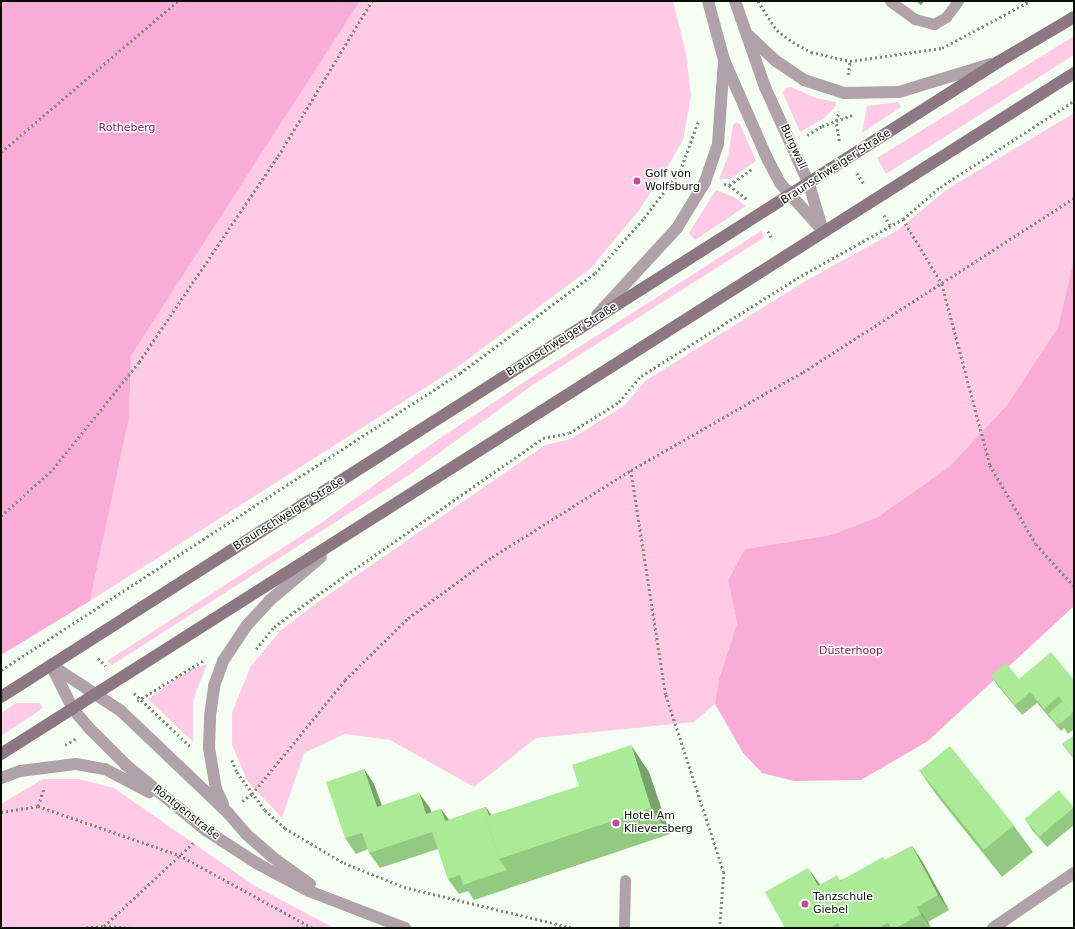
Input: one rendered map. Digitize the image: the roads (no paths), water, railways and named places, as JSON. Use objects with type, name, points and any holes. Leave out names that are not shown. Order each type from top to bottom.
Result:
[{"type":"main road","name":"Braunschweiger Straße","points":[[1,697],[809,184],[998,62],[1074,17]]},
{"type":"main road","points":[[1,754],[1074,73]]},
{"type":"street","points":[[708,1],[724,60],[768,160],[780,183],[823,231]]},
{"type":"street","name":"Burgwall","points":[[735,1],[765,87],[809,184],[823,231]]},
{"type":"street","name":"Burgwall","points":[[747,34],[776,61],[804,80],[844,93],[899,92],[998,62]]},
{"type":"street","points":[[593,320],[676,228],[705,182],[718,144],[724,60]]},
{"type":"street","points":[[228,813],[216,789],[209,748],[210,716],[214,686],[223,661],[247,625],[269,601],[305,569],[363,524]]},
{"type":"street","points":[[51,665],[97,693]]},
{"type":"street","name":"Röntgenstraße","points":[[51,665],[73,709],[126,765],[192,819],[258,864],[309,891],[362,913],[406,928]]},
{"type":"street","name":"Röntgenstraße","points":[[97,693],[142,730],[271,856],[314,887],[362,913]]},
{"type":"street","points":[[1,778],[20,771],[50,766],[76,764],[105,769],[133,782],[192,819]]},
{"type":"street","points":[[993,928],[1074,873]]},
{"type":"lane","points":[[890,1],[915,19],[934,24],[946,16],[958,1]]},
{"type":"lane","points":[[624,928],[625,880]]},
{"type":"place","name":"Golf von Wolfsburg","points":[[637,181]]},
{"type":"place","name":"Hotel Am Klieversberg","points":[[616,823]]},
{"type":"place","name":"Tanzschule Giebel","points":[[805,904]]},
{"type":"park label","name":"Rotheberg","points":[[127,128]]},
{"type":"park label","name":"Düsterhoop","points":[[851,651]]}]
